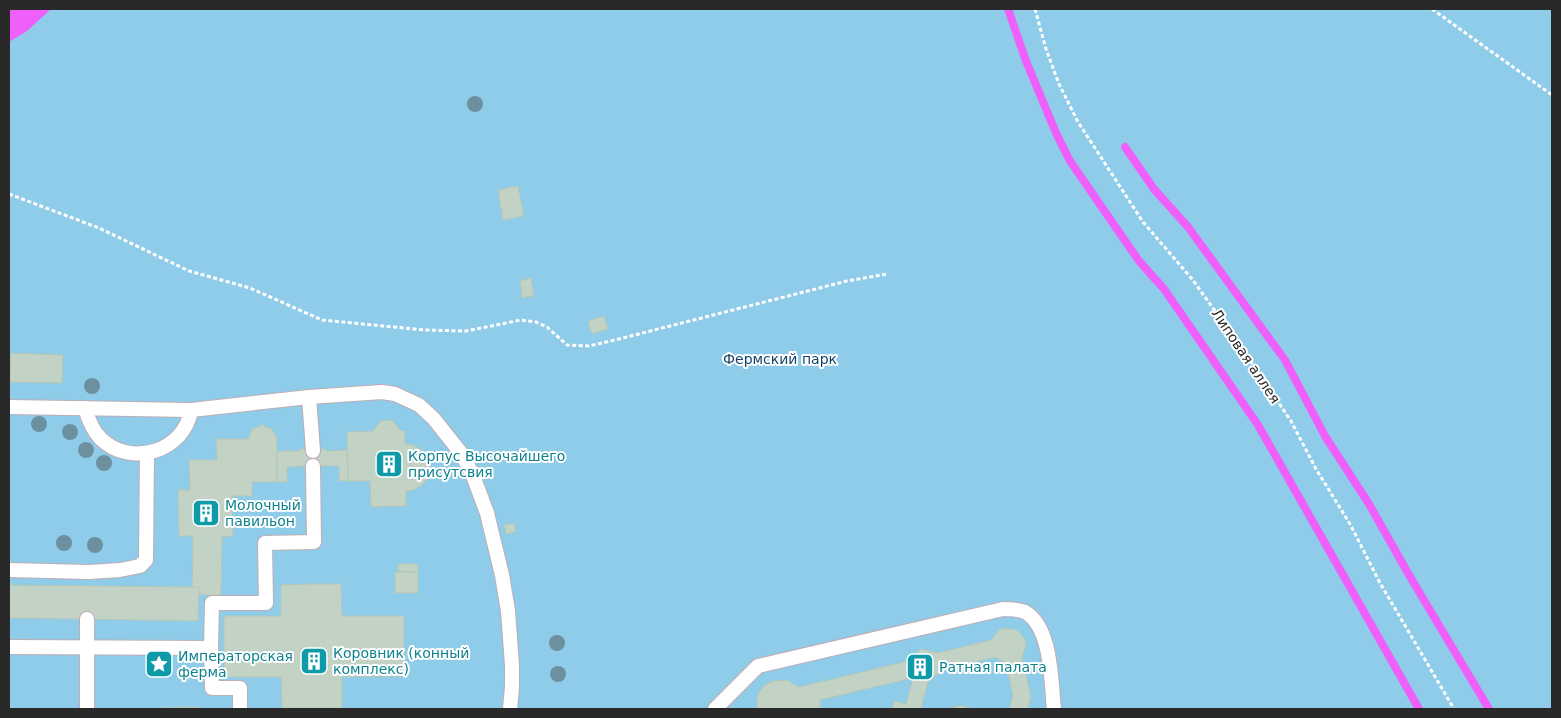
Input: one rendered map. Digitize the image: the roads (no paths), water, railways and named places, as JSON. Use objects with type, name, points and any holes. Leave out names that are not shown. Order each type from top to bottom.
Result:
[{"type":"lane","points":[[9,407],[191,410],[309,397],[382,392],[404,398],[419,405],[434,419],[461,453],[472,473],[487,512],[508,611],[512,665],[510,709]]},
{"type":"lane","points":[[309,397],[313,451]]},
{"type":"lane","points":[[84,408],[93,430],[111,447],[122,452],[134,454],[158,451],[177,438],[190,419],[191,410]]},
{"type":"lane","points":[[9,570],[88,579],[140,566],[146,560],[146,453]]},
{"type":"lane","points":[[240,709],[240,688],[212,688],[212,603],[266,603],[266,543],[314,542],[313,466]]},
{"type":"lane","points":[[715,709],[758,666],[1003,609],[1015,609],[1026,613],[1040,627],[1048,656],[1054,709]]},
{"type":"lane","points":[[87,709],[88,619]]},
{"type":"lane","points":[[9,648],[211,648]]},
{"type":"waterway","points":[[1008,9],[1026,61],[1056,133],[1070,161],[1139,261],[1164,289],[1258,425],[1419,709]]},
{"type":"waterway","points":[[1125,147],[1154,189],[1188,227],[1285,360],[1325,436],[1369,504],[1489,709]]},
{"type":"place","name":"Корпус Высочайшего присутсвия","points":[[389,464]]},
{"type":"place","name":"Молочный павильон","points":[[206,513]]},
{"type":"place","name":"Коровник (конный комплекс)","points":[[314,661]]},
{"type":"place","name":"Императорская ферма","points":[[159,664]]},
{"type":"place","name":"Ратная палата","points":[[920,667]]},
{"type":"park label","name":"Фермский парк","points":[[780,359]]}]
